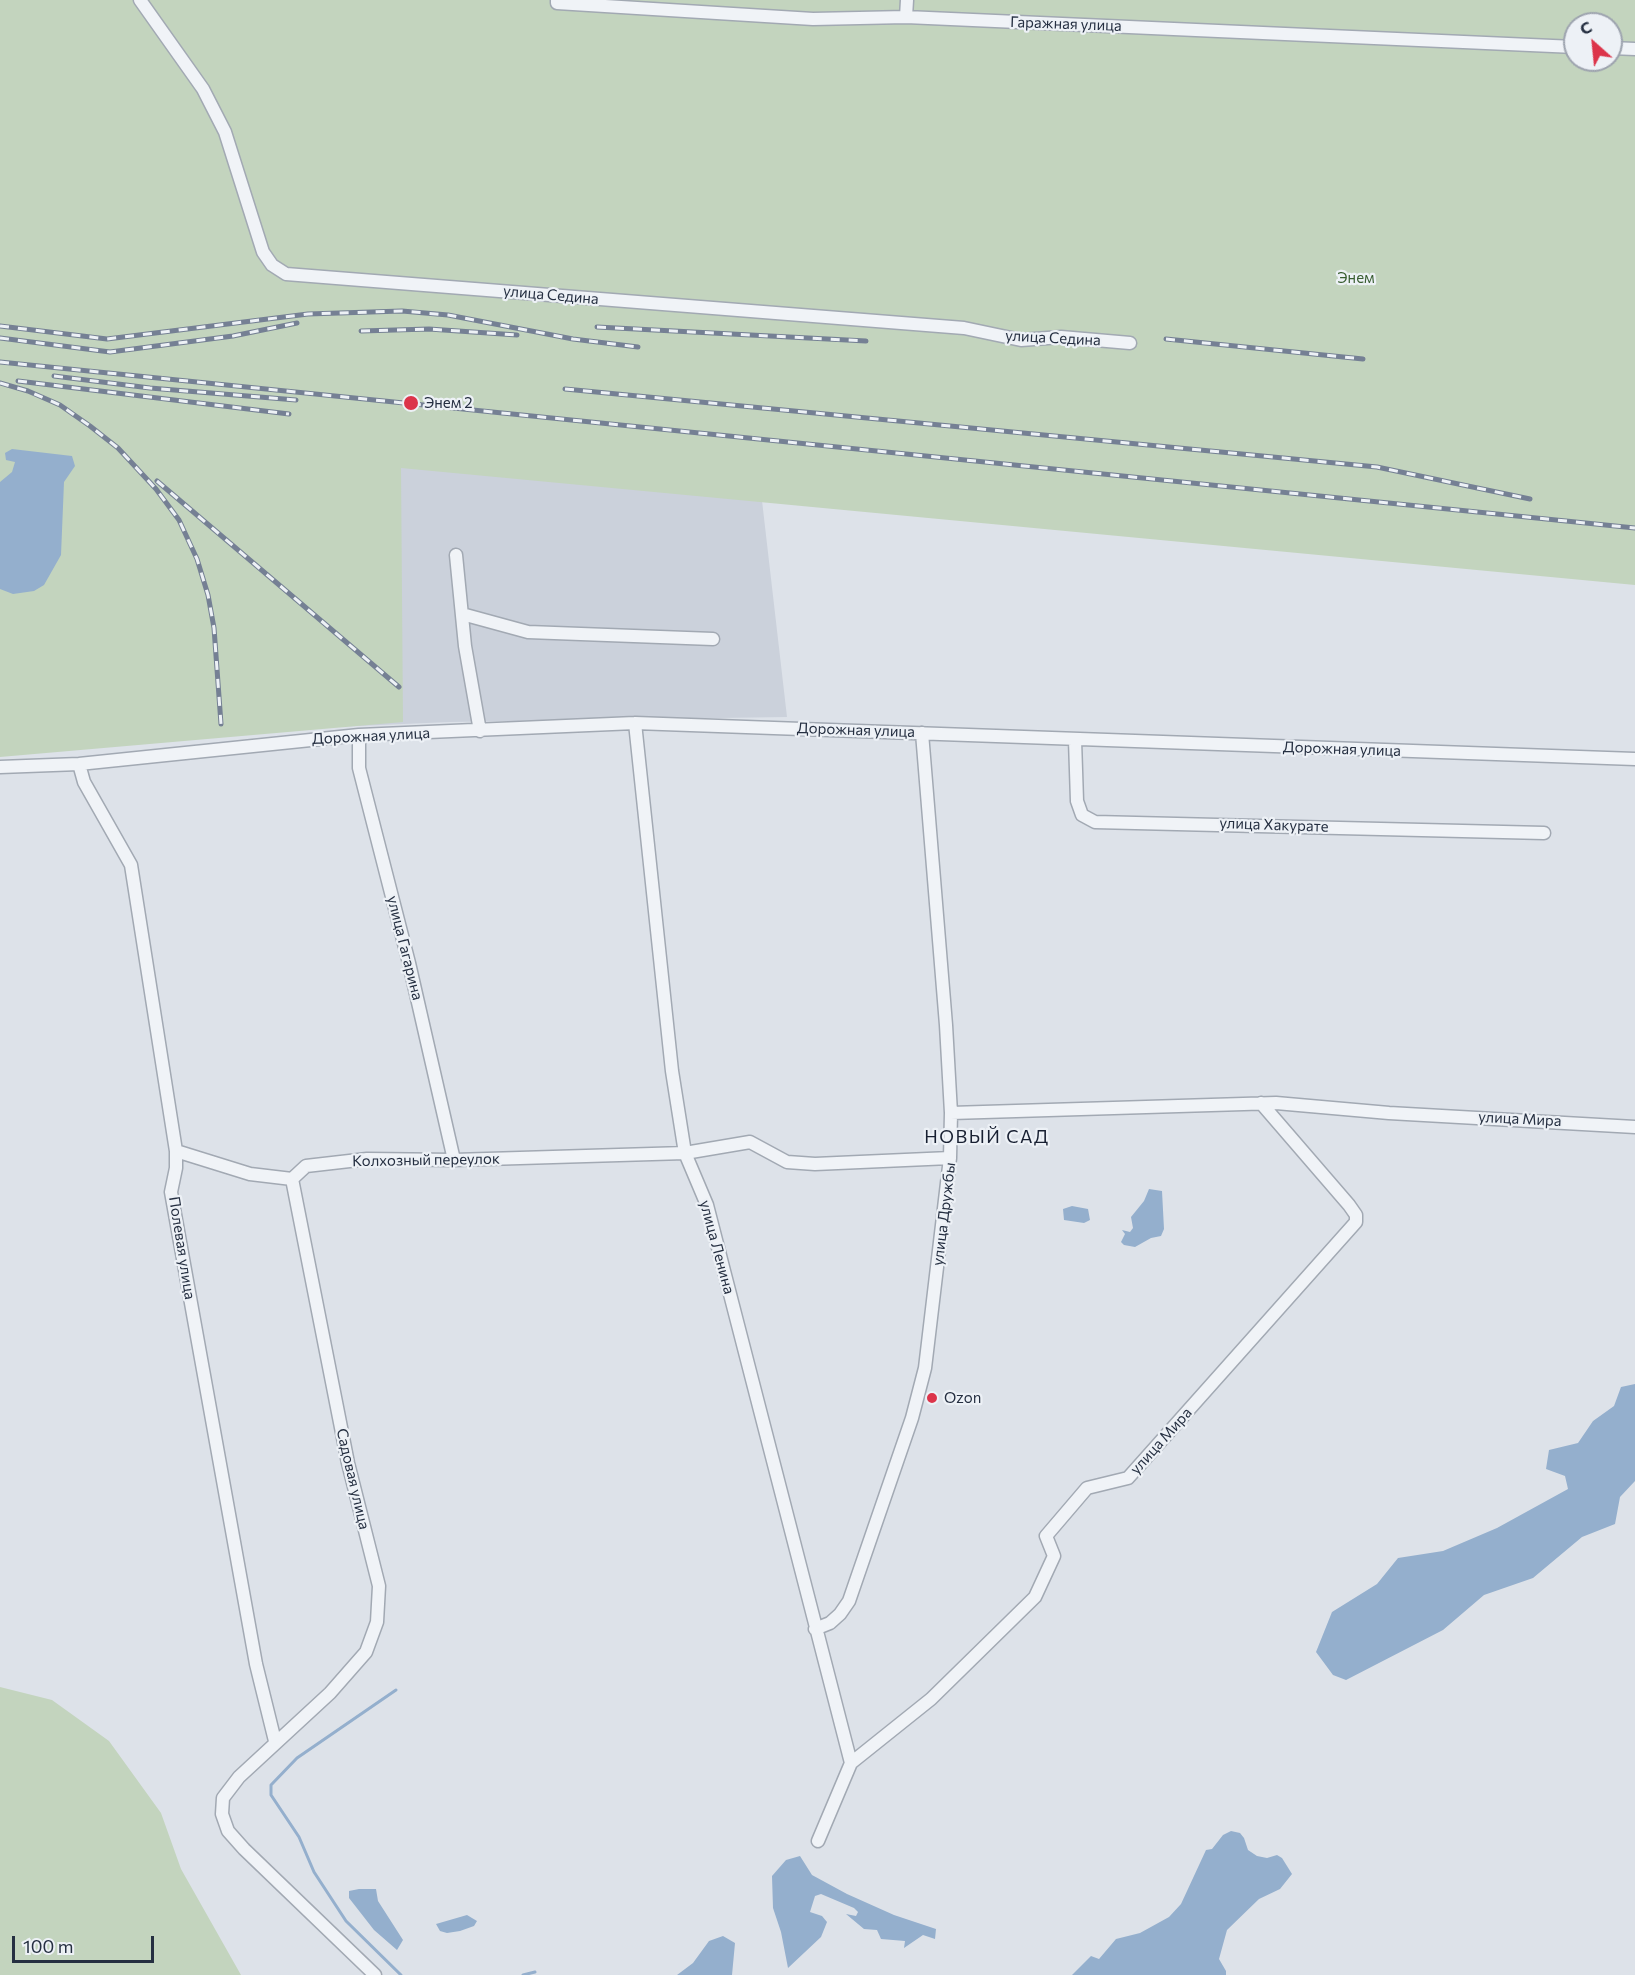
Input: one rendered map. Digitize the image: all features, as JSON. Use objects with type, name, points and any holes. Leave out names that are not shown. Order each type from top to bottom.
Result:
[{"type":"street","name":"улица Седина","points":[[140,0],[203,90],[225,132],[263,252],[272,265],[286,274],[953,327],[1021,340],[1061,338],[1130,343]]},
{"type":"street","points":[[906,17],[907,0]]},
{"type":"street","name":"Гаражная улица","points":[[557,1],[813,20],[906,17],[1563,46]]},
{"type":"street","points":[[456,555],[462,614],[480,730]]},
{"type":"street","points":[[462,614],[528,632],[713,639]]},
{"type":"street","name":"Дорожная улица","points":[[0,767],[79,764],[359,735],[635,723],[1635,759]]},
{"type":"street","name":"улица Ленина","points":[[635,723],[672,1071],[685,1153],[707,1205],[851,1763]]},
{"type":"street","name":"улица Дружбы","points":[[815,1629],[830,1623],[849,1601],[912,1418],[925,1368],[951,1158],[951,1113],[922,732]]},
{"type":"street","name":"улица Гагарина","points":[[359,735],[359,768],[409,963],[454,1160]]},
{"type":"street","name":"улица Хакурате","points":[[1075,740],[1077,801],[1083,815],[1095,822],[1544,833]]},
{"type":"street","name":"Полевая улица","points":[[79,764],[84,782],[131,865],[176,1151],[176,1168],[171,1192],[256,1664],[275,1741]]},
{"type":"street","name":"улица Мира","points":[[818,1841],[851,1763],[931,1699],[1035,1598],[1054,1556],[1046,1536],[1087,1488],[1128,1478],[1356,1222],[1356,1215],[1349,1205],[1261,1103]]},
{"type":"street","name":"улица Мира","points":[[951,1113],[1261,1103],[1635,1127]]},
{"type":"street","points":[[685,1153],[750,1142],[787,1162],[814,1164],[951,1158]]},
{"type":"street","points":[[176,1151],[250,1174],[292,1179]]},
{"type":"street","name":"Колхозный переулок","points":[[292,1179],[306,1166],[367,1159],[454,1160],[685,1153]]},
{"type":"street","name":"Садовая улица","points":[[292,1179],[348,1463],[379,1586],[377,1622],[366,1652],[330,1693],[275,1741],[239,1777],[223,1798],[222,1814],[228,1831],[244,1849],[375,1975]]},
{"type":"shaded area","points":[[0,318],[758,466],[787,717],[450,722],[102,737]]},
{"type":"green space","name":"Энем","points":[[0,0],[1635,0],[1635,585],[401,468],[403,722],[0,757]]},
{"type":"green space","points":[[0,1687],[52,1700],[109,1741],[161,1813],[181,1869],[241,1975],[0,1975]]},
{"type":"water","points":[[12,449],[72,456],[75,466],[64,482],[61,555],[44,585],[34,591],[13,594],[0,589],[0,482],[12,472],[15,462],[6,460],[5,453]]},
{"type":"water","points":[[1149,1189],[1162,1191],[1164,1229],[1161,1236],[1151,1238],[1135,1247],[1124,1245],[1121,1242],[1125,1234],[1122,1230],[1130,1232],[1133,1228],[1131,1217],[1144,1201]]},
{"type":"water","points":[[1072,1206],[1088,1209],[1090,1220],[1084,1223],[1064,1220],[1063,1209]]},
{"type":"water","points":[[1635,1384],[1635,1481],[1620,1497],[1615,1524],[1582,1537],[1533,1578],[1484,1595],[1443,1630],[1346,1680],[1333,1675],[1316,1652],[1332,1612],[1377,1584],[1398,1558],[1443,1551],[1497,1528],[1568,1489],[1565,1476],[1546,1469],[1549,1450],[1578,1443],[1593,1421],[1614,1406],[1621,1387]]},
{"type":"water","points":[[1231,1831],[1240,1833],[1248,1850],[1257,1856],[1267,1858],[1277,1855],[1282,1858],[1292,1874],[1280,1889],[1259,1899],[1227,1930],[1219,1959],[1226,1975],[1072,1975],[1091,1956],[1099,1959],[1116,1939],[1140,1933],[1169,1917],[1181,1904],[1206,1850],[1212,1849],[1223,1835]]},
{"type":"water","points":[[800,1856],[812,1875],[894,1915],[936,1929],[935,1939],[923,1935],[904,1948],[905,1941],[881,1939],[877,1930],[864,1929],[846,1914],[856,1916],[858,1912],[854,1908],[821,1894],[815,1896],[810,1912],[822,1916],[827,1922],[821,1937],[788,1968],[781,1932],[773,1908],[772,1876],[786,1860]]},
{"type":"water","points":[[376,1889],[378,1901],[403,1940],[397,1950],[374,1930],[349,1898],[349,1891]]},
{"type":"water","points":[[467,1915],[477,1921],[474,1926],[460,1931],[447,1933],[440,1931],[436,1924]]},
{"type":"water","points":[[723,1936],[735,1943],[732,1975],[677,1975],[693,1963],[709,1941]]},
{"type":"waterway","points":[[396,1690],[297,1758],[271,1785],[271,1795],[299,1837],[314,1872],[346,1921],[401,1975]]},
{"type":"waterway","points":[[523,1975],[535,1972]]},
{"type":"railway","points":[[0,326],[107,339],[308,314],[402,311],[448,315],[573,339],[638,347]]},
{"type":"railway","points":[[0,338],[110,352],[233,336],[297,323]]},
{"type":"railway","points":[[597,327],[866,341]]},
{"type":"railway","points":[[361,331],[429,329],[517,335]]},
{"type":"railway","points":[[1166,339],[1363,359]]},
{"type":"railway","points":[[0,362],[1635,528]]},
{"type":"railway","points":[[54,376],[150,388],[296,400]]},
{"type":"railway","points":[[18,381],[289,414]]},
{"type":"railway","points":[[0,383],[28,391],[60,405],[90,426],[118,448],[156,489],[179,520],[197,559],[208,595],[214,628],[221,724]]},
{"type":"railway","points":[[565,389],[1377,467],[1530,499]]},
{"type":"railway","points":[[157,481],[399,687]]},
{"type":"place","name":"Энем 2","points":[[411,403]]},
{"type":"place","name":"Ozon","points":[[932,1398]]},
{"type":"district","name":"НОВЫЙ САД","points":[[987,1137]]}]
